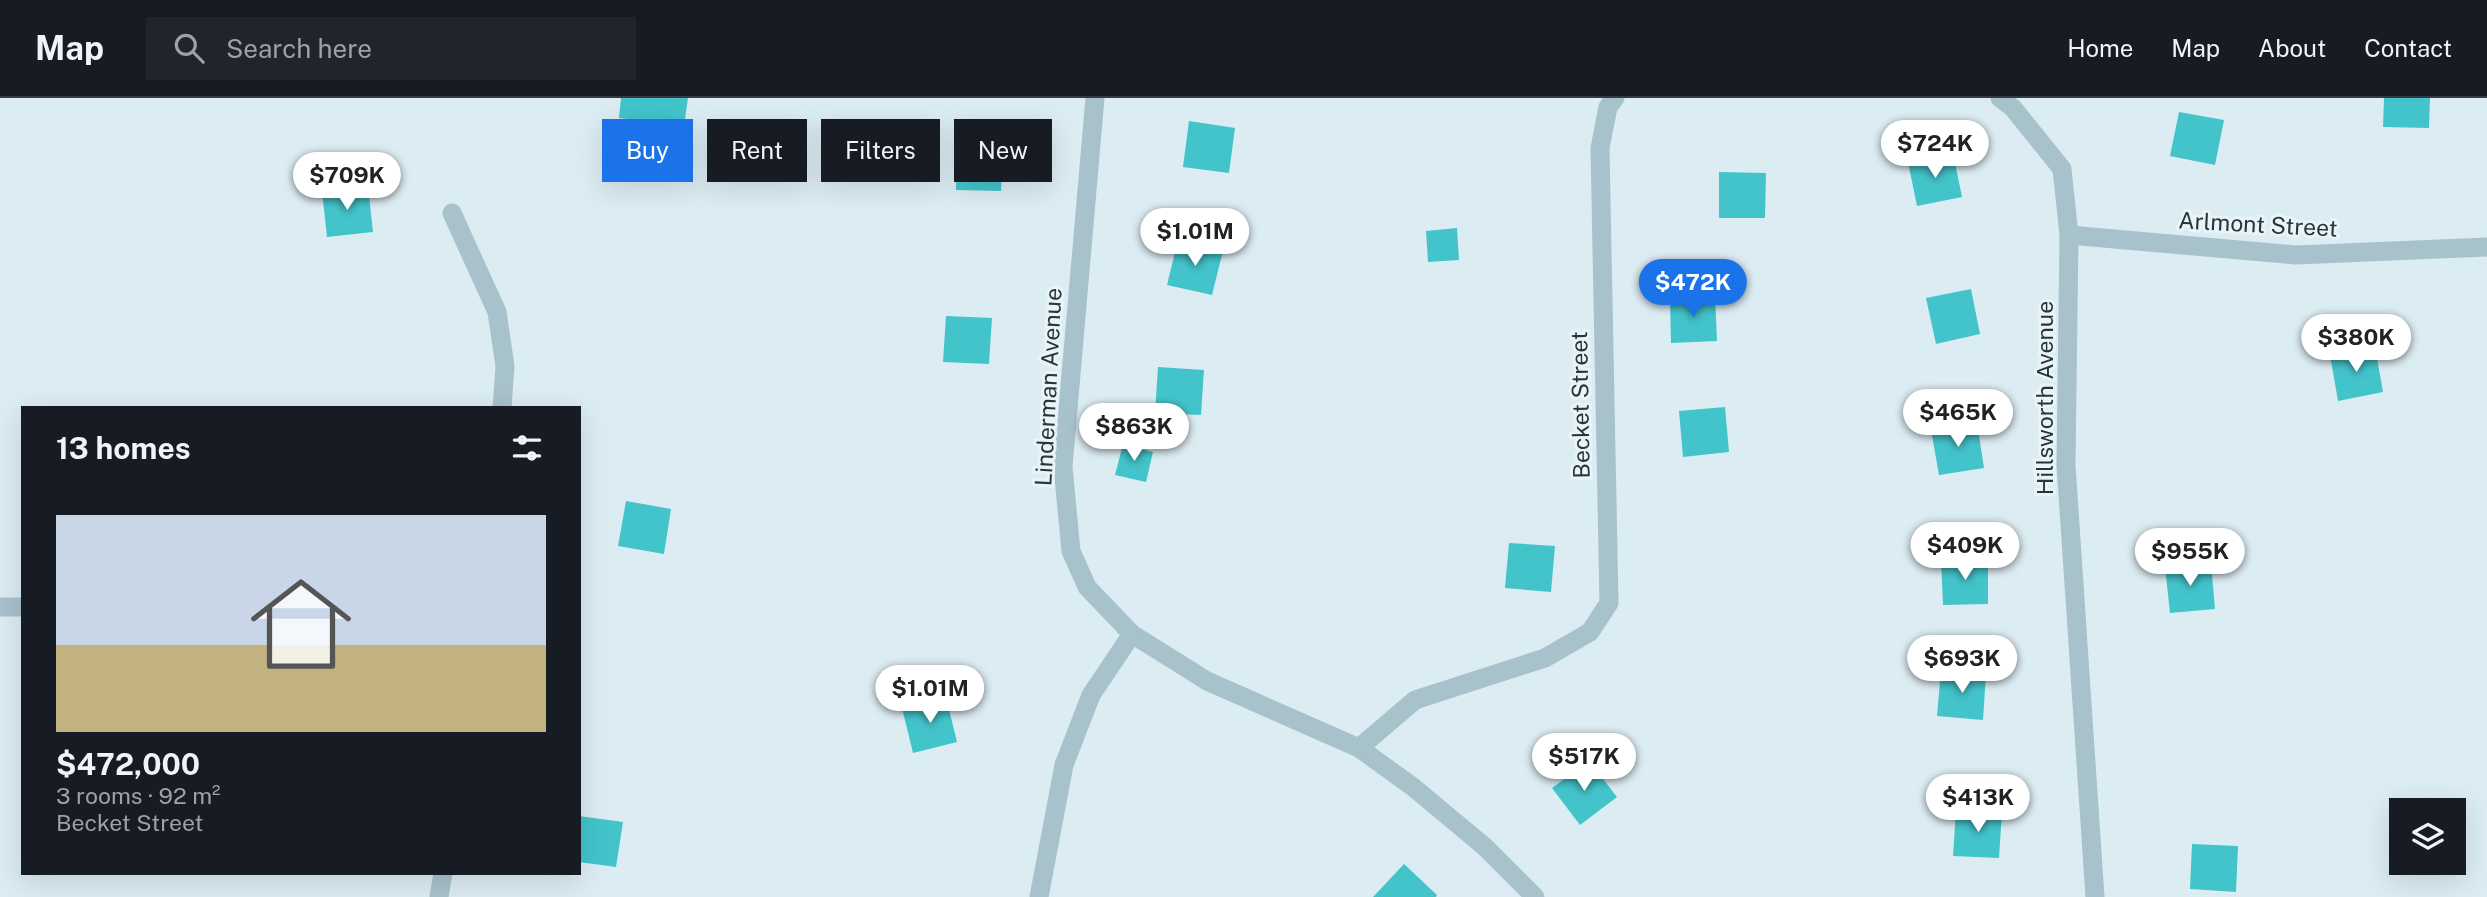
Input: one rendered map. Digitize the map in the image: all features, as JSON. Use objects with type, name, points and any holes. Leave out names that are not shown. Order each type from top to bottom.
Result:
[{"type":"street","name":"Linderman Avenue","points":[[1095,98],[1063,467],[1071,551],[1087,587],[1132,634],[1206,681],[1359,748],[1413,787],[1485,848],[1535,897]]},
{"type":"street","name":"Becket Street","points":[[1359,748],[1415,700],[1545,658],[1590,632],[1609,603],[1600,148],[1608,107],[1615,98]]},
{"type":"street","points":[[2000,98],[2013,108],[2062,169],[2069,235]]},
{"type":"street","points":[[452,213],[497,312],[505,366],[502,406]]},
{"type":"street","name":"Arlmont Street","points":[[2069,235],[2297,255],[2487,247]]},
{"type":"street","name":"Hillsworth Avenue","points":[[2069,235],[2066,465],[2095,897]]},
{"type":"street","points":[[0,607],[21,607]]},
{"type":"street","points":[[1039,897],[1064,765],[1091,695],[1132,634]]},
{"type":"street","points":[[439,897],[443,875]]},
{"type":"building","points":[[621,98],[688,98],[685,119],[619,118]]},
{"type":"building","points":[[2384,98],[2430,98],[2429,128],[2383,127]]},
{"type":"building","points":[[2179,112],[2224,120],[2215,165],[2170,156]]},
{"type":"building","points":[[1189,121],[1235,128],[1229,173],[1183,167]]},
{"type":"building","points":[[1953,153],[1962,197],[1917,206],[1908,162]]},
{"type":"building","points":[[1719,172],[1766,173],[1765,218],[1719,218]]},
{"type":"building","points":[[956,182],[1001,182],[1001,191],[956,190]]},
{"type":"building","points":[[368,187],[373,232],[327,237],[322,191]]},
{"type":"building","points":[[1457,228],[1459,260],[1428,262],[1426,231]]},
{"type":"building","points":[[1178,240],[1223,251],[1212,295],[1167,285]]},
{"type":"building","points":[[1971,289],[1980,334],[1936,344],[1926,298]]},
{"type":"building","points":[[1715,295],[1717,341],[1671,343],[1670,297]]},
{"type":"building","points":[[946,316],[992,318],[989,364],[943,362]]},
{"type":"building","points":[[2375,347],[2383,392],[2338,401],[2330,355]]},
{"type":"building","points":[[1158,367],[1204,370],[1201,415],[1155,413]]},
{"type":"building","points":[[1725,407],[1729,452],[1683,457],[1679,411]]},
{"type":"building","points":[[1977,423],[1984,468],[1939,475],[1931,430]]},
{"type":"building","points":[[1123,444],[1153,452],[1146,482],[1115,475]]},
{"type":"building","points":[[626,501],[671,509],[664,554],[618,546]]},
{"type":"building","points":[[1509,543],[1555,546],[1551,592],[1505,588]]},
{"type":"building","points":[[1988,558],[1988,604],[1943,605],[1941,560]]},
{"type":"building","points":[[2211,563],[2215,609],[2170,613],[2165,567]]},
{"type":"building","points":[[1941,670],[1986,674],[1983,720],[1937,716]]},
{"type":"building","points":[[946,697],[957,742],[913,753],[902,708]]},
{"type":"building","points":[[1589,761],[1617,797],[1580,825],[1552,788]]},
{"type":"building","points":[[1956,810],[2002,812],[1999,858],[1953,856]]},
{"type":"building","points":[[581,816],[623,822],[616,867],[581,862]]},
{"type":"building","points":[[2192,844],[2238,846],[2236,892],[2190,889]]},
{"type":"building","points":[[1404,864],[1437,895],[1436,897],[1373,897]]}]
